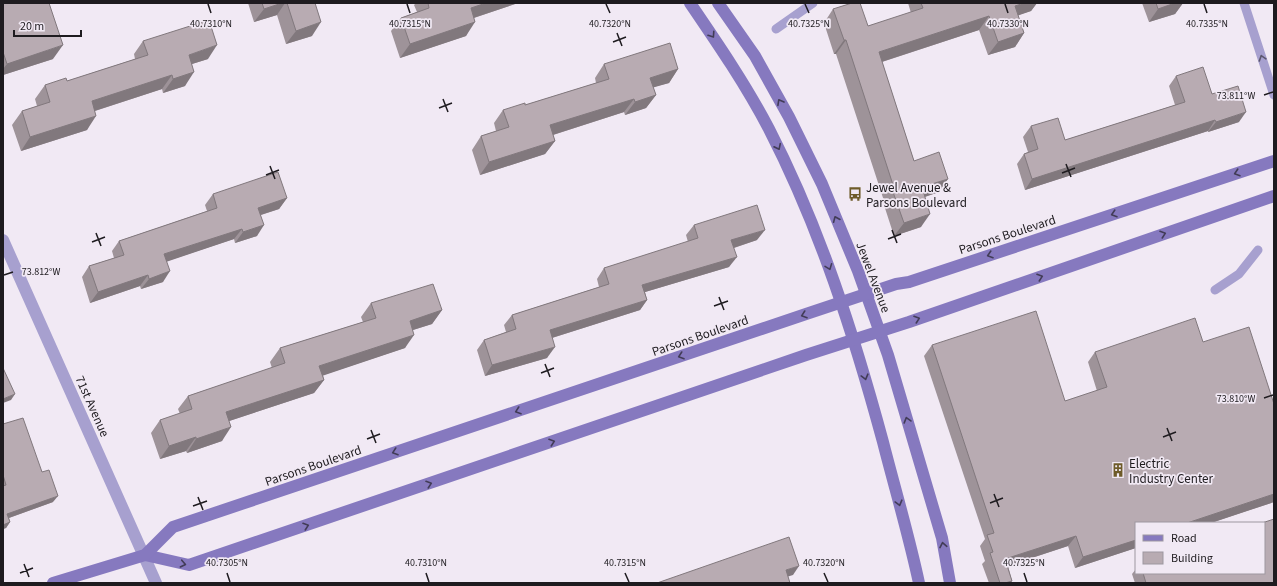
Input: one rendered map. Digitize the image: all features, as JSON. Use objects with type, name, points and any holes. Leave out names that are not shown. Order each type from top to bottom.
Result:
[{"type":"street","points":[[690,3],[735,69],[769,128],[800,195],[834,280],[862,364],[919,583]]},
{"type":"street","name":"Jewel Avenue","points":[[718,3],[755,56],[789,117],[822,184],[867,294],[888,355],[942,538],[950,583]]},
{"type":"street","name":"Parsons Boulevard","points":[[53,583],[144,555],[173,527],[841,302],[916,279],[1274,161]]},
{"type":"street","name":"Parsons Boulevard","points":[[144,555],[189,565],[880,332],[1274,196]]},
{"type":"street","name":"71st Avenue","points":[[3,240],[156,583]]},
{"type":"lane","points":[[776,29],[814,3]]},
{"type":"lane","points":[[1244,3],[1274,95]]},
{"type":"lane","points":[[1215,290],[1238,274],[1258,250]]},
{"type":"building","points":[[3,3],[49,3],[63,45],[7,64],[3,52]]},
{"type":"building","points":[[262,3],[282,3],[264,9]]},
{"type":"building","points":[[287,3],[315,3],[321,22],[296,31]]},
{"type":"building","points":[[428,3],[486,3],[471,8],[475,22],[410,44],[401,18],[429,8]]},
{"type":"building","points":[[852,3],[860,3],[868,26],[923,8],[921,3],[1024,3],[1015,6],[1024,33],[998,42],[989,16],[879,52],[914,161],[939,152],[948,179],[922,187],[930,214],[904,223],[846,40],[844,40],[833,9]]},
{"type":"building","points":[[1156,3],[1175,3],[1158,9]]},
{"type":"building","points":[[209,20],[217,45],[189,55],[194,72],[173,79],[172,75],[92,101],[96,116],[30,137],[22,111],[50,102],[45,85],[66,78],[67,81],[148,55],[143,41]]},
{"type":"building","points":[[670,43],[678,69],[650,78],[656,95],[635,102],[634,99],[550,125],[555,141],[489,162],[481,136],[509,127],[503,110],[525,103],[525,105],[609,79],[604,64]]},
{"type":"building","points":[[1203,67],[1212,94],[1238,86],[1246,112],[1216,122],[1215,120],[1032,179],[1024,154],[1038,149],[1031,126],[1058,118],[1065,140],[1185,102],[1176,76]]},
{"type":"building","points":[[278,172],[287,198],[258,208],[264,225],[243,232],[242,229],[164,254],[170,271],[149,279],[148,275],[98,292],[89,266],[124,255],[119,241],[217,208],[213,194]]},
{"type":"building","points":[[757,205],[765,230],[731,240],[737,257],[642,285],[647,300],[550,330],[555,347],[492,365],[484,340],[516,329],[512,315],[609,284],[604,268],[698,238],[694,225]]},
{"type":"building","points":[[433,284],[442,310],[410,321],[414,335],[319,366],[324,380],[226,412],[231,427],[196,439],[196,437],[169,446],[160,420],[192,409],[188,396],[285,363],[280,348],[376,318],[371,303]]},
{"type":"building","name":"Electric Industry Center","points":[[1036,311],[1065,401],[1107,387],[1095,352],[1195,318],[1203,342],[1249,327],[1274,404],[1274,494],[1190,522],[1135,522],[1135,540],[1083,557],[1076,536],[1005,559],[1012,581],[1000,583],[990,553],[993,552],[987,535],[994,533],[932,345]]},
{"type":"building","points":[[3,368],[15,394],[3,399]]},
{"type":"building","points":[[23,418],[42,472],[49,470],[58,496],[7,514],[10,522],[3,525],[3,486],[6,485],[3,475],[3,424]]},
{"type":"building","points":[[1274,519],[1274,583],[1146,583],[1143,574],[1265,574],[1265,522]]},
{"type":"building","points":[[789,537],[799,566],[786,570],[790,583],[657,583]]},
{"type":"place","name":"Jewel Avenue & Parsons Boulevard","points":[[855,194]]},
{"type":"place","name":"Electric Industry Center","points":[[1118,470]]}]
